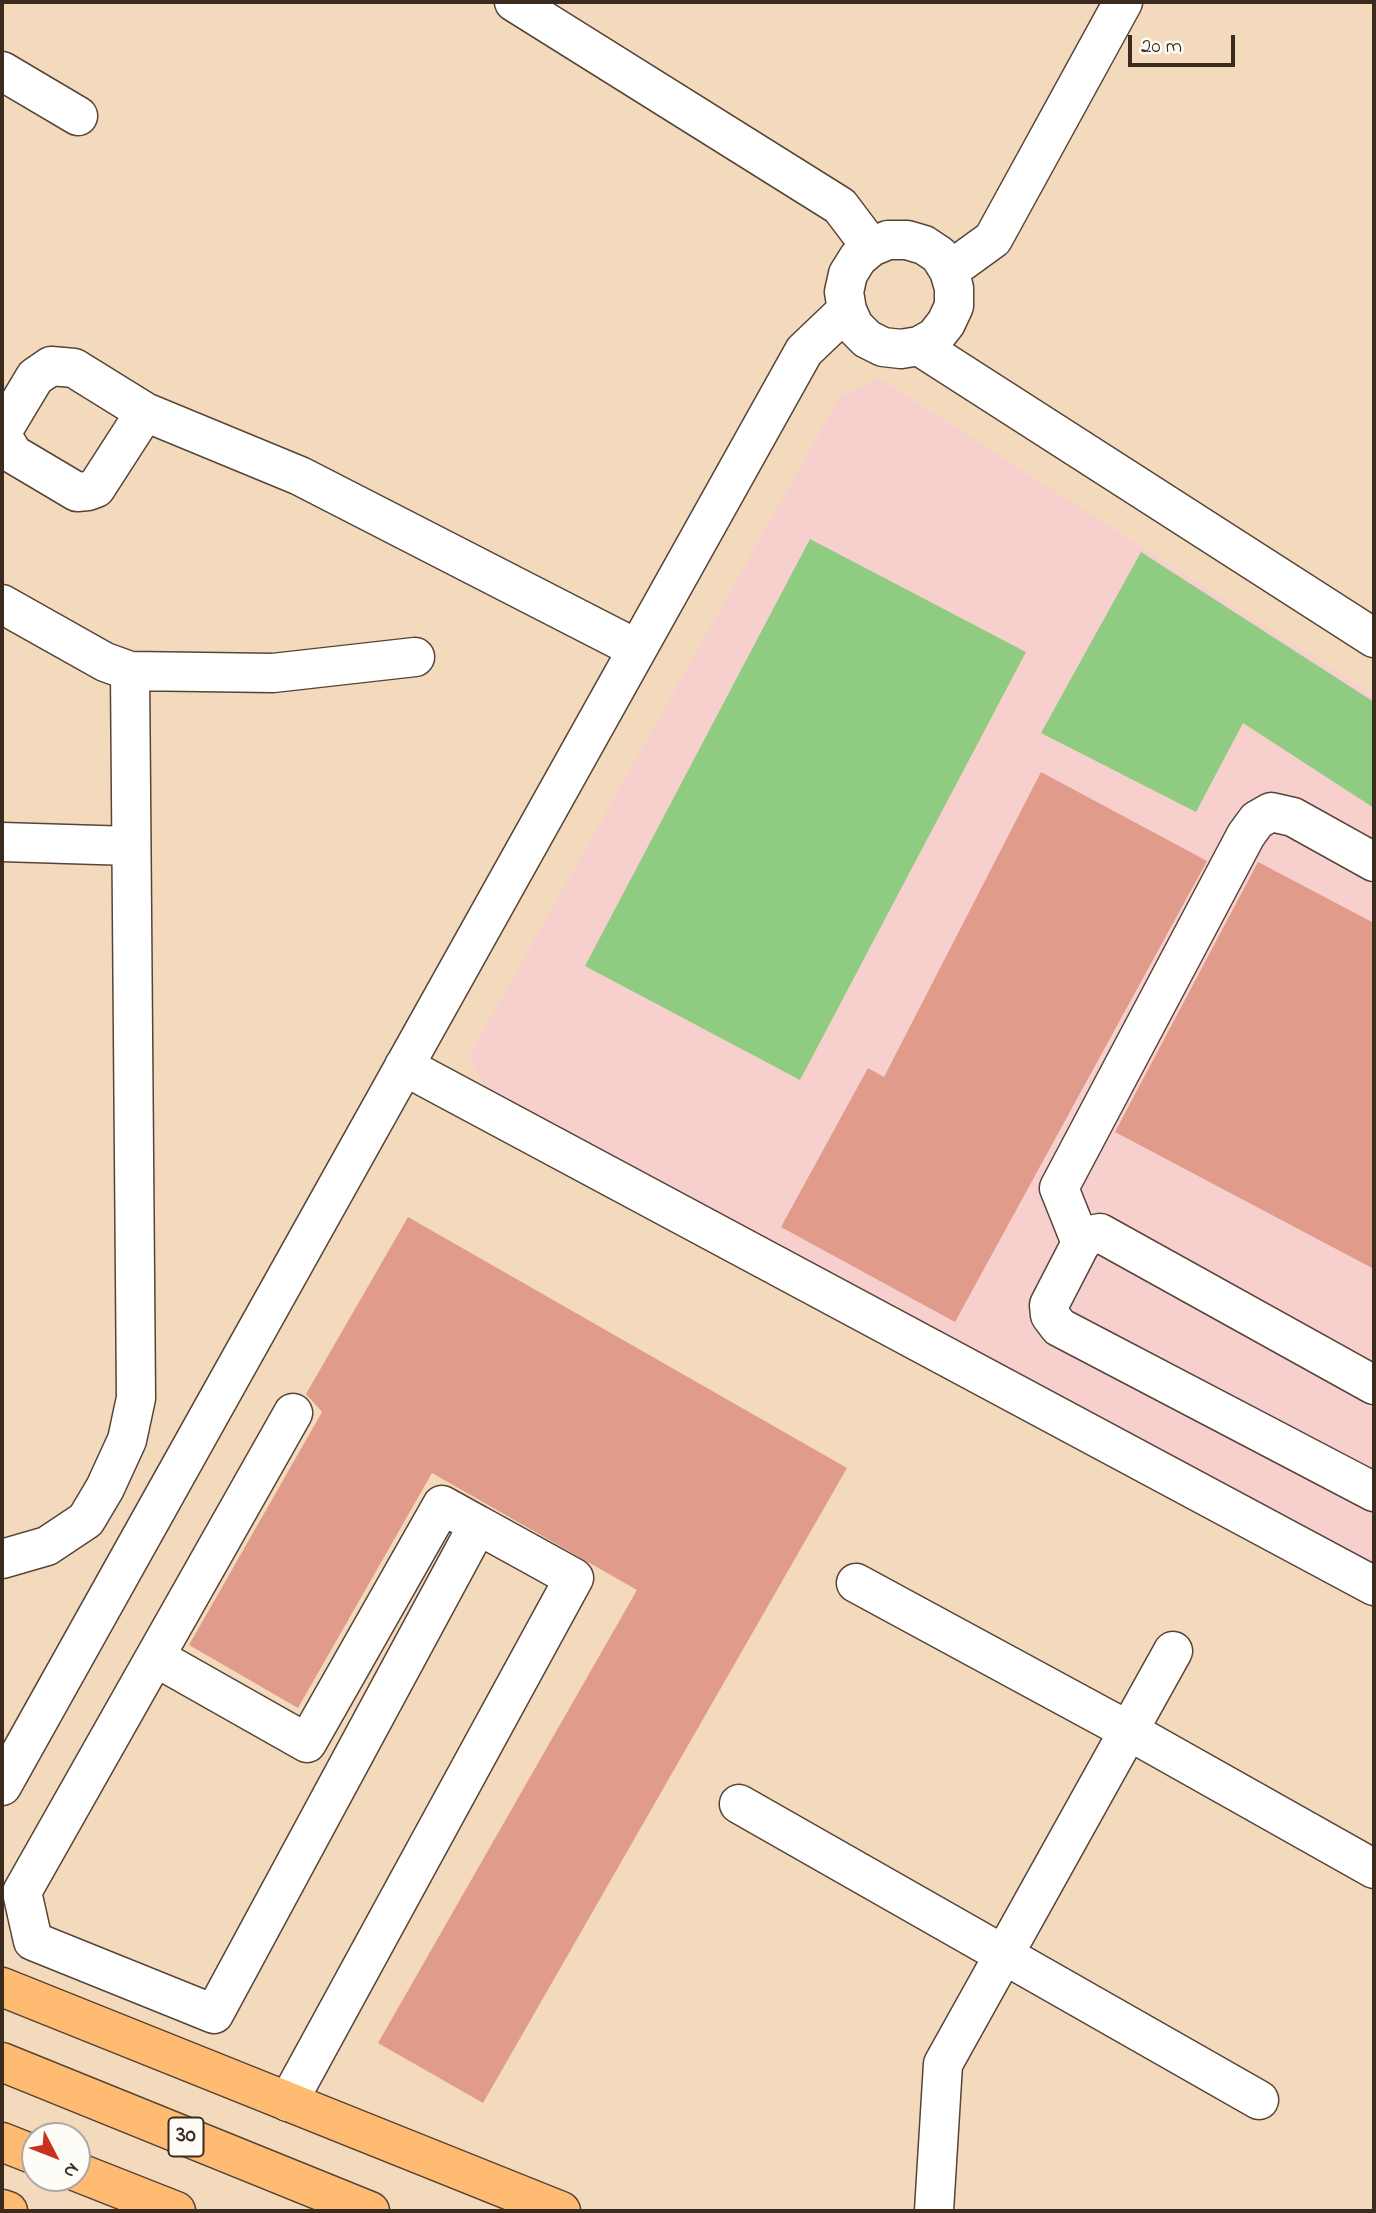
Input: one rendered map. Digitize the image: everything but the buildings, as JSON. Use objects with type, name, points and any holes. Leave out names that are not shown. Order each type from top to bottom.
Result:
[{"type":"main road","points":[[2,1987],[561,2211]]},
{"type":"main road","name":"30","points":[[2,2062],[370,2211]]},
{"type":"main road","points":[[2,2142],[21,2149]]},
{"type":"main road","points":[[91,2178],[176,2211]]},
{"type":"main road","points":[[2,2209],[8,2211]]},
{"type":"street","points":[[949,271],[993,239],[1123,2]]},
{"type":"street","points":[[528,5],[840,206],[871,247]]},
{"type":"street","points":[[2,71],[78,116]]},
{"type":"street","points":[[888,240],[907,240],[924,245],[939,255],[949,271],[954,288],[954,306],[946,323],[934,337],[919,346],[901,349],[883,347],[867,339],[854,326],[847,310],[844,292],[848,274],[858,258],[871,247],[888,240]]},
{"type":"street","points":[[2,1786],[804,351],[847,310]]},
{"type":"street","points":[[919,346],[1374,638]]},
{"type":"street","points":[[145,412],[300,476],[637,649]]},
{"type":"street","points":[[2,604],[105,662],[130,671],[272,673],[415,657]]},
{"type":"street","points":[[2,1559],[47,1546],[86,1520],[105,1488],[127,1440],[136,1398],[130,671]]},
{"type":"street","points":[[1081,1243],[1059,1188],[1246,835],[1257,820],[1271,812],[1293,817],[1374,862]]},
{"type":"street","points":[[2,842],[131,846]]},
{"type":"street","points":[[404,1066],[1374,1586]]},
{"type":"street","points":[[1374,1385],[1100,1233],[1090,1235],[1081,1243],[1049,1305],[1050,1315],[1059,1327],[1374,1492]]},
{"type":"street","points":[[293,1413],[22,1892],[33,1941],[214,2014],[478,1525]]},
{"type":"street","points":[[288,2102],[574,1578],[443,1505],[307,1743]]},
{"type":"street","points":[[856,1583],[1129,1731],[1374,1869]]},
{"type":"street","points":[[934,2211],[943,2064],[1173,1651]]},
{"type":"street","points":[[155,1657],[349,1764]]},
{"type":"street","points":[[739,1804],[1259,2100]]},
{"type":"shaded area","points":[[879,378],[1374,696],[1374,1563],[484,1086],[469,1056],[840,396]]},
{"type":"green space","points":[[810,539],[1026,652],[800,1080],[585,966]]},
{"type":"green space","points":[[1141,552],[1374,702],[1374,808],[1243,723],[1196,812],[1041,733]]}]
